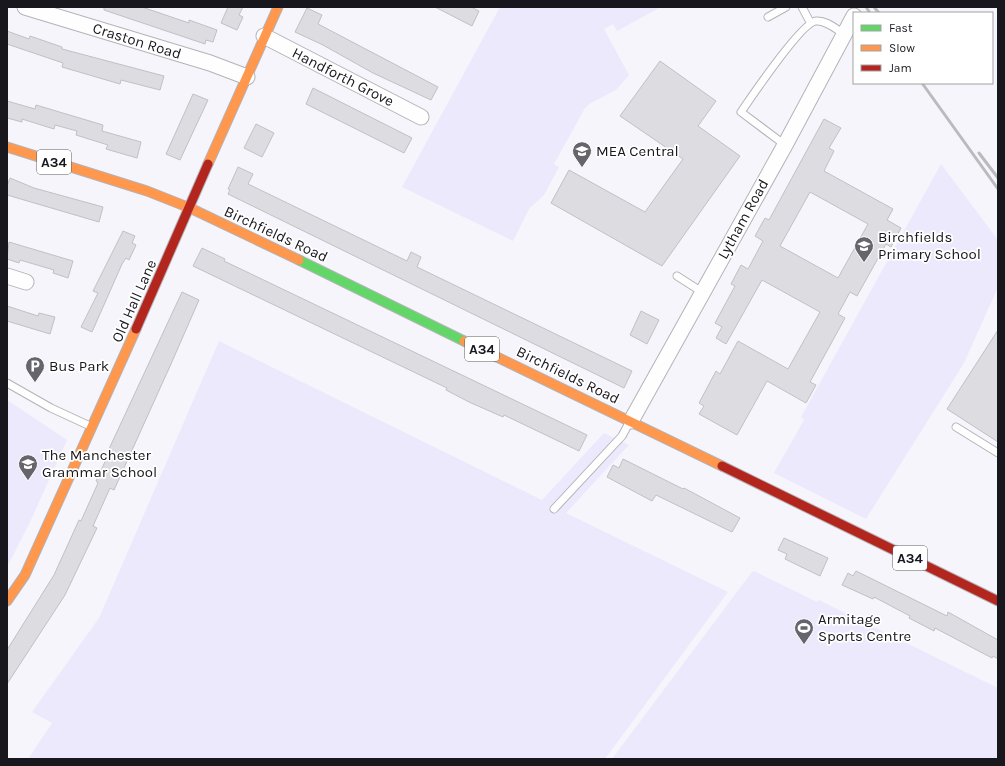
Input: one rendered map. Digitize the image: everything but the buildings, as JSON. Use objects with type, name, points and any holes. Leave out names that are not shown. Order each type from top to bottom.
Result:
[{"type":"main road","name":"Old Hall Lane","points":[[7,601],[25,575],[190,208],[278,7]]},
{"type":"main road","name":"Birchfields Road","points":[[7,147],[147,191],[190,208],[996,597]]},
{"type":"street","name":"Craston Road","points":[[25,7],[210,63],[247,77]]},
{"type":"street","name":"Lytham Road","points":[[630,421],[853,18]]},
{"type":"street","name":"Handforth Grove","points":[[264,36],[421,117]]},
{"type":"street","points":[[7,276],[26,282]]},
{"type":"lane","points":[[768,17],[786,7]]},
{"type":"lane","points":[[802,7],[810,22]]},
{"type":"lane","points":[[784,145],[741,112],[799,34],[810,22],[817,20],[823,22],[844,34]]},
{"type":"lane","points":[[677,276],[702,292]]},
{"type":"lane","points":[[7,383],[51,408],[92,427]]},
{"type":"lane","points":[[554,509],[622,436],[630,421]]},
{"type":"lane","points":[[956,427],[998,453]]},
{"type":"shaded area","points":[[500,7],[661,7],[617,31],[613,24],[604,29],[629,75],[616,90],[591,103],[585,108],[554,164],[559,167],[544,195],[529,209],[513,241],[402,187]]},
{"type":"shaded area","points":[[941,164],[998,240],[998,287],[964,363],[866,519],[774,473],[804,420],[801,417]]},
{"type":"shaded area","points":[[219,341],[542,500],[604,433],[629,445],[566,513],[728,592],[605,759],[28,759],[52,723],[32,712],[99,618]]},
{"type":"shaded area","points":[[7,400],[67,440],[30,522],[7,567]]},
{"type":"shaded area","name":"Armitage Sports Centre","points":[[754,571],[817,602],[819,600],[998,688],[998,759],[612,759]]},
{"type":"railway","points":[[866,7],[869,12]]},
{"type":"railway","points":[[874,7],[878,12]]},
{"type":"railway","points":[[923,84],[998,189]]},
{"type":"railway","points":[[979,153],[998,178]]},
{"type":"traffic: fast","points":[[299,260],[464,341]]},
{"type":"traffic: slow","points":[[208,164],[278,7]]},
{"type":"traffic: slow","points":[[7,147],[147,191],[190,208],[299,260]]},
{"type":"traffic: slow","points":[[7,601],[25,575],[136,329]]},
{"type":"traffic: slow","points":[[464,341],[722,466]]},
{"type":"traffic: jam","points":[[136,329],[208,164]]},
{"type":"traffic: jam","points":[[722,466],[998,601]]},
{"type":"place","name":"MEA Central","points":[[582,168]]},
{"type":"place","name":"Birchfields Primary School","points":[[864,263]]},
{"type":"place","name":"Bus Park","points":[[35,383]]},
{"type":"place","name":"The Manchester Grammar School","points":[[28,481]]},
{"type":"place","name":"Armitage Sports Centre","points":[[804,645]]}]
